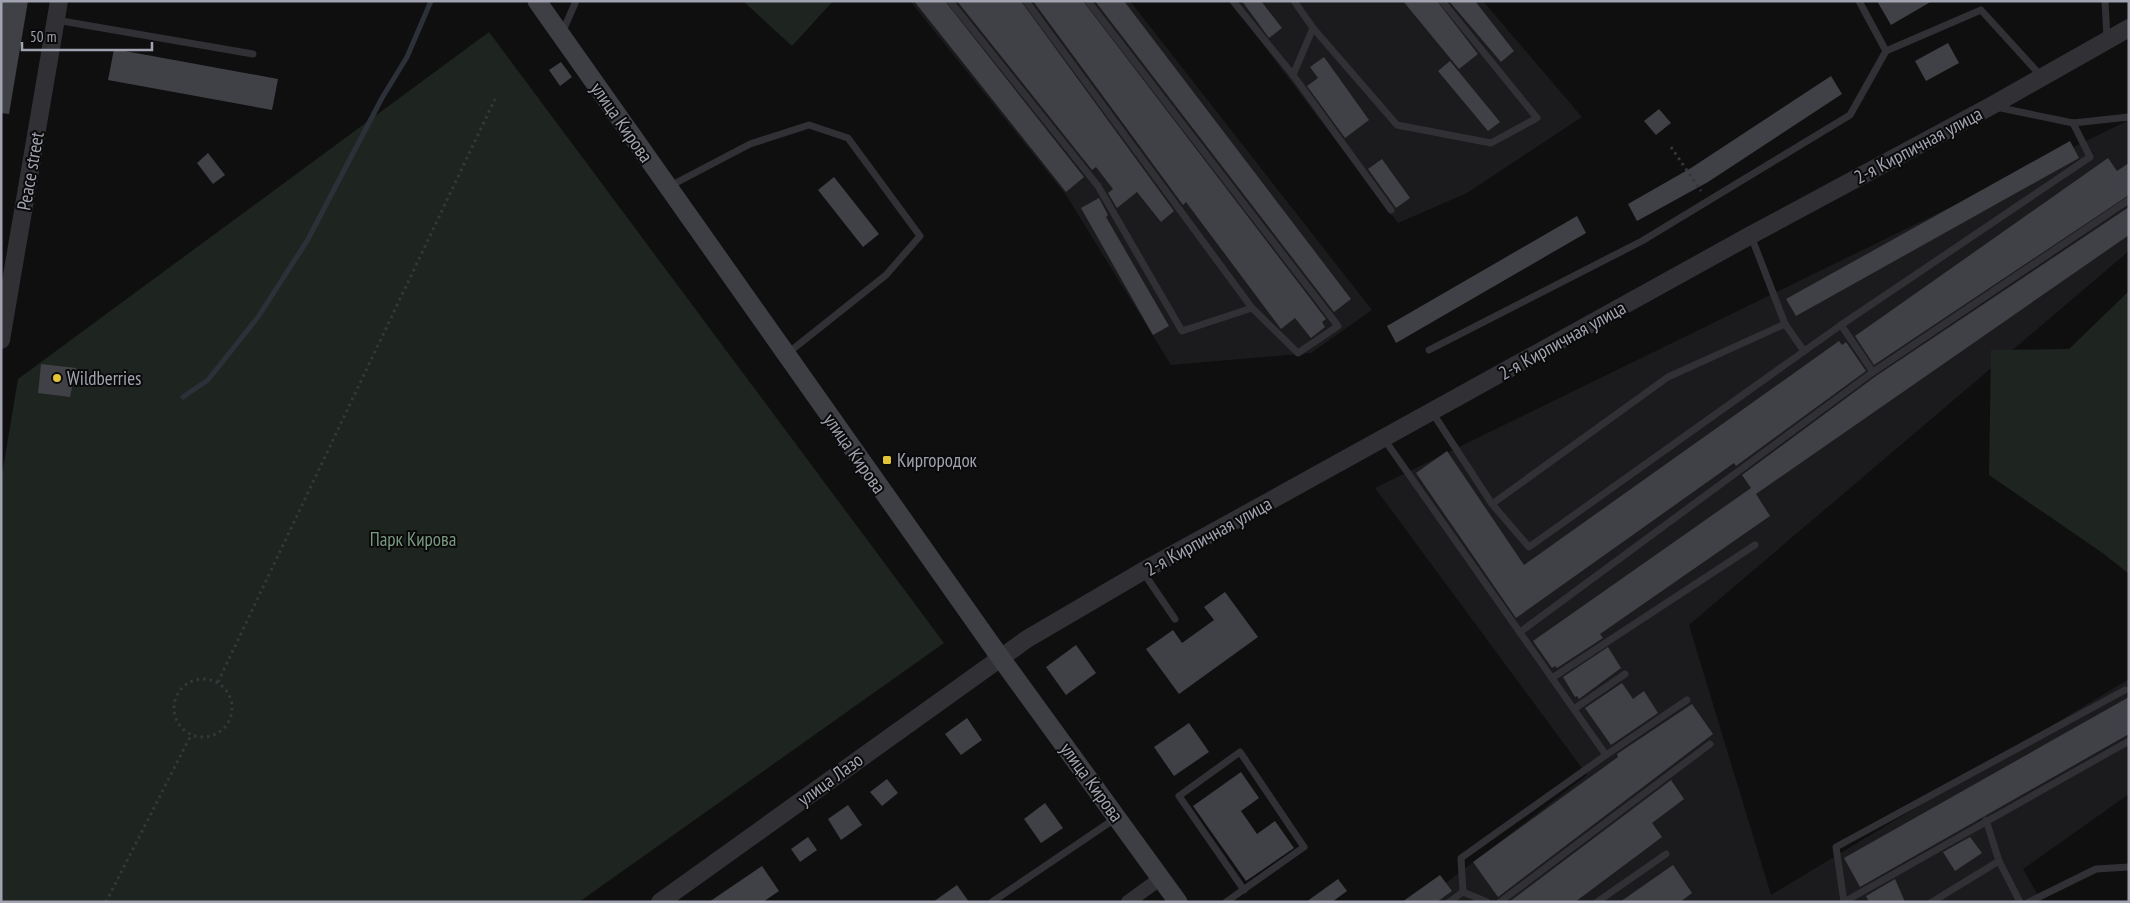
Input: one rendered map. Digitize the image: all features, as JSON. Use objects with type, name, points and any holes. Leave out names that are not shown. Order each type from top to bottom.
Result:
[{"type":"main road","name":"улица Кирова","points":[[536,1],[1000,657],[1178,902]]},
{"type":"street","name":"Peace street","points":[[1,340],[59,1]]},
{"type":"street","name":"2-я Кирпичная улица","points":[[1000,657],[1143,572],[1751,235],[1991,106],[2129,28]]},
{"type":"street","name":"улица Лазо","points":[[660,902],[1000,657]]},
{"type":"street","points":[[1128,902],[1161,878]]},
{"type":"lane","points":[[561,35],[576,1]]},
{"type":"lane","points":[[950,1],[1098,186],[1182,330],[1252,308]]},
{"type":"lane","points":[[1026,1],[1252,308],[1298,353],[1338,326],[1088,1]]},
{"type":"lane","points":[[1233,1],[1293,75],[1391,210]]},
{"type":"lane","points":[[1294,1],[1313,28],[1397,125],[1491,143],[1537,118],[1442,1]]},
{"type":"lane","points":[[1859,1],[1886,52]]},
{"type":"lane","points":[[2105,1],[2107,41]]},
{"type":"lane","points":[[1429,350],[1642,241],[1707,200],[1850,116],[1886,52],[1981,10],[2042,77]]},
{"type":"lane","points":[[56,20],[253,54]]},
{"type":"lane","points":[[1293,75],[1313,28]]},
{"type":"lane","points":[[1991,106],[2073,122],[2129,117]]},
{"type":"lane","points":[[1432,412],[1492,504],[1529,547],[1840,325],[2090,157],[2073,122]]},
{"type":"lane","points":[[667,187],[750,144],[809,125],[848,138],[920,236],[886,275],[786,355]]},
{"type":"lane","points":[[1520,632],[1873,372],[2129,200]]},
{"type":"lane","points":[[1751,235],[1785,324],[1804,351]]},
{"type":"lane","points":[[1492,504],[1668,377],[1785,324]]},
{"type":"lane","points":[[1840,325],[1873,372]]},
{"type":"lane","points":[[1384,439],[1606,754]]},
{"type":"lane","points":[[1552,678],[1755,545]]},
{"type":"lane","points":[[1143,572],[1175,619]]},
{"type":"lane","points":[[1574,708],[1626,674]]},
{"type":"lane","points":[[2125,690],[1836,847],[1844,902],[1986,820],[2129,741]]},
{"type":"lane","points":[[1462,892],[1460,858],[1606,754],[1688,700]]},
{"type":"lane","points":[[1500,902],[1710,744]]},
{"type":"lane","points":[[1226,902],[1244,890],[1304,847],[1240,752],[1179,796],[1244,890]]},
{"type":"lane","points":[[992,902],[1118,817]]},
{"type":"lane","points":[[1986,820],[2000,861],[2020,902]]},
{"type":"lane","points":[[1597,902],[1666,854]]},
{"type":"lane","points":[[1932,902],[2000,861]]},
{"type":"lane","points":[[2029,902],[2096,869],[2129,866]]},
{"type":"lane","points":[[1449,902],[1462,892]]},
{"type":"lane","points":[[1462,892],[1487,902]]},
{"type":"path","points":[[218,682],[495,99]]},
{"type":"path","points":[[1672,147],[1707,200]]},
{"type":"path","points":[[203,678],[218,682],[230,696],[232,712],[230,720],[226,727],[212,736],[203,738],[191,735],[181,728],[176,721],[174,704],[176,696],[180,689],[194,680],[203,678]]},
{"type":"path","points":[[106,902],[191,735]]},
{"type":"shaded area","points":[[910,1],[1130,1],[1372,310],[1311,353],[1171,365],[1066,195]]},
{"type":"shaded area","points":[[1230,1],[1483,1],[1582,117],[1467,193],[1398,223]]},
{"type":"shaded area","points":[[2129,120],[2129,251],[1689,625],[1771,895],[2129,679],[2129,794],[2023,869],[2042,902],[1421,902],[1587,775],[1375,488]]},
{"type":"green space","points":[[743,1],[833,1],[792,46]]},
{"type":"green space","name":"Парк Кирова","points":[[489,32],[944,643],[579,902],[1,902],[1,481],[18,379]]},
{"type":"green space","points":[[2129,291],[2129,574],[2104,554],[1989,475],[1991,350],[2069,349]]},
{"type":"building","points":[[1,1],[28,1],[9,114],[1,113]]},
{"type":"building","points":[[914,1],[945,1],[1084,177],[1066,192]]},
{"type":"building","points":[[957,1],[1021,1],[1174,211],[1161,222],[1137,192],[1117,208],[1108,193],[1113,189],[1096,167],[1092,170]]},
{"type":"building","points":[[1033,1],[1083,1],[1326,319],[1322,322],[1325,327],[1311,338],[1295,318],[1281,329],[1186,202],[1183,205]]},
{"type":"building","points":[[1095,1],[1124,1],[1351,299],[1334,312]]},
{"type":"building","points":[[1242,1],[1261,1],[1282,28],[1269,38]]},
{"type":"building","points":[[1403,1],[1437,1],[1478,54],[1459,69]]},
{"type":"building","points":[[1449,1],[1475,1],[1514,51],[1501,62]]},
{"type":"building","points":[[1877,1],[1932,1],[1891,25]]},
{"type":"building","points":[[1948,43],[1959,63],[1926,81],[1915,61]]},
{"type":"building","points":[[114,49],[278,79],[272,110],[108,80]]},
{"type":"building","points":[[1324,57],[1369,120],[1345,138],[1307,86],[1318,78],[1310,67]]},
{"type":"building","points":[[1450,61],[1500,122],[1488,131],[1438,71]]},
{"type":"building","points":[[561,62],[572,77],[560,86],[549,70]]},
{"type":"building","points":[[1831,76],[1842,94],[1708,182],[1637,221],[1628,204],[1691,168]]},
{"type":"building","points":[[1659,109],[1671,123],[1656,135],[1644,121]]},
{"type":"building","points":[[2070,141],[2079,158],[1796,316],[1786,299]]},
{"type":"building","points":[[208,153],[225,175],[213,184],[197,163]]},
{"type":"building","points":[[2108,158],[2117,171],[2129,163],[2129,195],[1874,365],[1855,336]]},
{"type":"building","points":[[1382,159],[1410,198],[1396,208],[1368,169]]},
{"type":"building","points":[[834,177],[879,234],[863,247],[818,190]]},
{"type":"building","points":[[1099,198],[1108,215],[1106,217],[1169,326],[1153,335],[1081,208]]},
{"type":"building","points":[[2129,207],[2129,235],[1756,494],[1770,516],[1600,634],[1603,638],[1557,668],[1555,666],[1552,668],[1533,641],[1751,488],[1742,475],[1876,376]]},
{"type":"building","points":[[1577,216],[1586,233],[1396,343],[1387,326]]},
{"type":"building","points":[[1839,341],[1842,345],[1846,342],[1866,371],[1736,466],[1734,463],[1516,618],[1416,473],[1447,451],[1524,565]]},
{"type":"building","name":"Wildberries","points":[[41,364],[76,368],[70,397],[38,393]]},
{"type":"building","points":[[1225,592],[1258,637],[1179,694],[1146,649],[1173,630],[1182,643],[1214,620],[1204,607]]},
{"type":"building","points":[[1076,645],[1096,673],[1066,695],[1046,667]]},
{"type":"building","points":[[1608,647],[1621,668],[1579,699],[1577,696],[1575,697],[1563,677]]},
{"type":"building","points":[[1622,683],[1633,699],[1644,691],[1658,713],[1611,745],[1585,708]]},
{"type":"building","points":[[2129,697],[2129,734],[1860,887],[1844,858]]},
{"type":"building","points":[[1692,704],[1713,734],[1498,897],[1473,862],[1618,757],[1617,754]]},
{"type":"building","points":[[967,718],[982,740],[961,755],[945,734]]},
{"type":"building","points":[[1189,723],[1209,752],[1174,776],[1154,747]]},
{"type":"building","points":[[1241,772],[1259,798],[1241,811],[1257,834],[1275,821],[1294,848],[1246,881],[1193,806]]},
{"type":"building","points":[[887,779],[898,793],[882,806],[870,792]]},
{"type":"building","points":[[1671,780],[1684,799],[1652,823],[1662,837],[1575,902],[1509,902]]},
{"type":"building","points":[[1045,803],[1063,828],[1041,843],[1024,819]]},
{"type":"building","points":[[848,805],[862,825],[841,840],[828,819]]},
{"type":"building","points":[[808,837],[817,850],[800,862],[791,849]]},
{"type":"building","points":[[1970,837],[1982,853],[1955,871],[1943,852]]},
{"type":"building","points":[[1673,865],[1692,893],[1680,902],[1620,902]]},
{"type":"building","points":[[762,866],[779,891],[763,902],[709,902]]},
{"type":"building","points":[[1440,875],[1452,891],[1437,902],[1402,902]]},
{"type":"building","points":[[1338,879],[1347,891],[1332,902],[1306,902]]},
{"type":"building","points":[[1895,879],[1905,902],[1869,902],[1866,896]]},
{"type":"building","points":[[957,885],[969,902],[933,902]]},
{"type":"waterway","points":[[183,397],[208,380],[258,317],[307,241],[382,98],[407,57],[431,1]]},
{"type":"place","name":"Wildberries","points":[[57,378]]},
{"type":"place","name":"Киргородок","points":[[887,460]]}]
